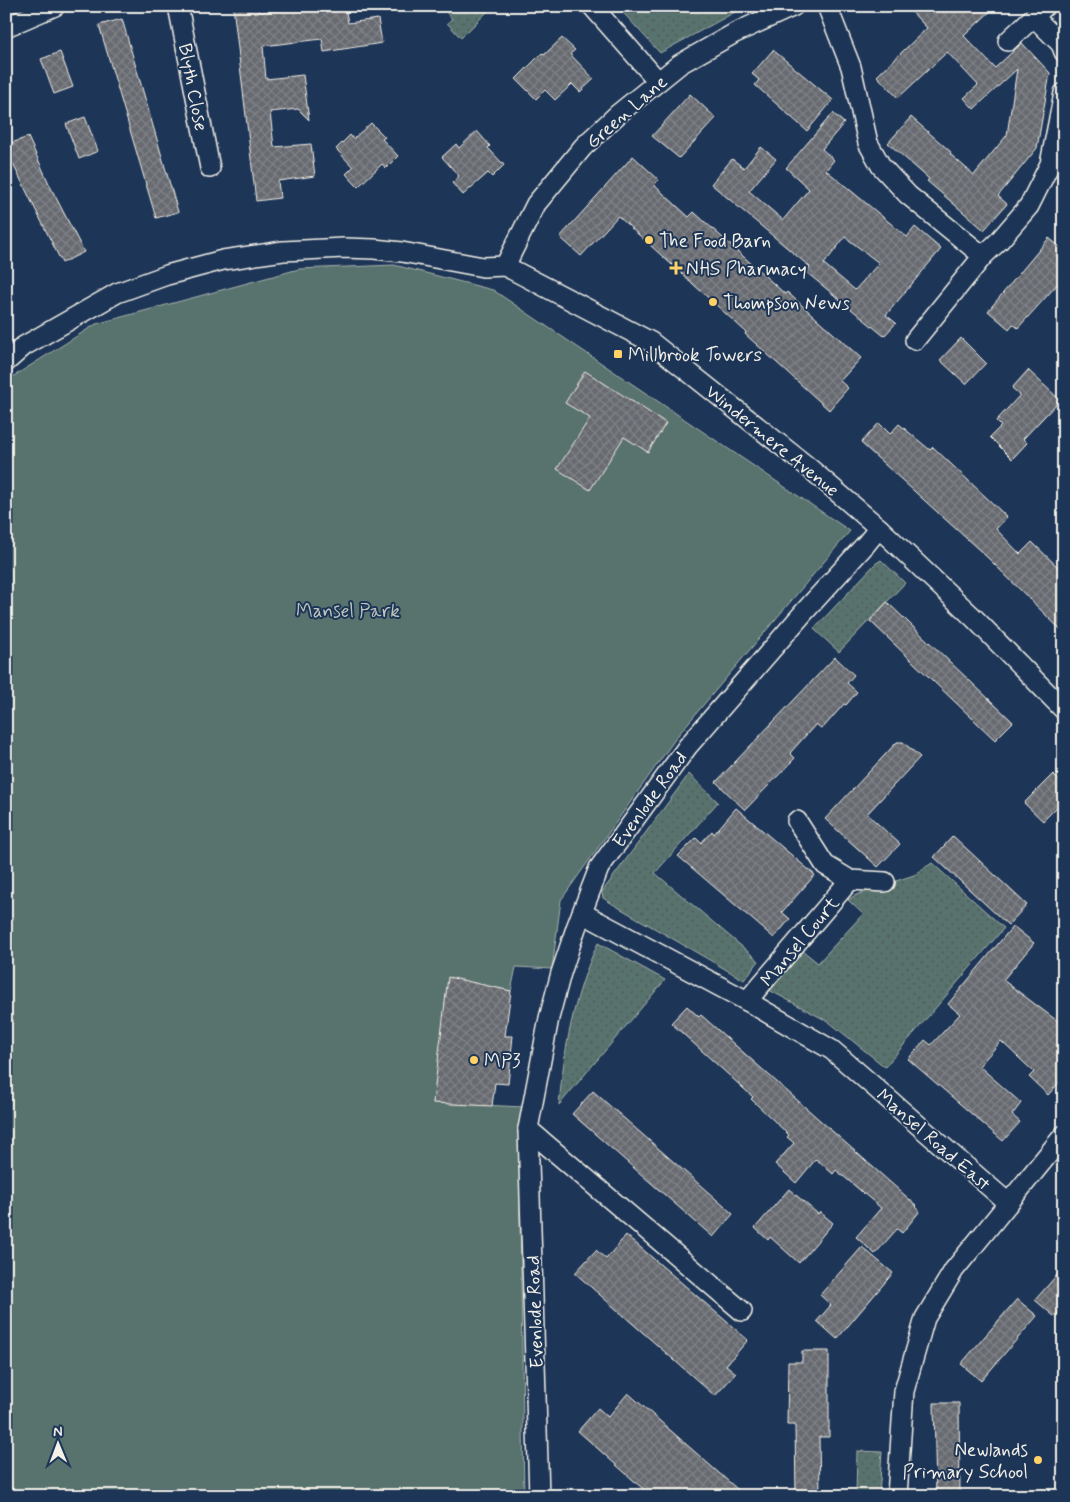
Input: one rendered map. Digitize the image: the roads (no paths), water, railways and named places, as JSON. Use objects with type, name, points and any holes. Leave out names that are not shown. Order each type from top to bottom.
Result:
[{"type":"street","points":[[6,27],[55,6]]},
{"type":"street","name":"Blyth Close","points":[[178,6],[210,168]]},
{"type":"street","points":[[592,6],[658,81]]},
{"type":"street","points":[[827,6],[851,67],[868,143],[881,166],[908,194],[983,256]]},
{"type":"street","name":"Green Lane","points":[[505,266],[536,204],[584,147],[618,114],[680,64],[783,8]]},
{"type":"street","points":[[1008,40],[1040,12],[1061,44],[1064,52]]},
{"type":"street","points":[[914,340],[983,256],[999,241],[1028,206],[1050,164],[1064,93]]},
{"type":"street","name":"Windermere Avenue","points":[[6,362],[24,346],[117,293],[167,275],[223,260],[283,251],[344,248],[402,252],[483,267],[505,266],[651,342],[807,466],[879,528],[975,619],[1064,710]]},
{"type":"street","name":"Evenlode Road","points":[[539,1496],[528,1129],[549,1018],[561,973],[582,913],[599,868],[688,746],[879,528]]},
{"type":"street","points":[[797,820],[825,865],[850,880],[885,882]]},
{"type":"street","name":"Mansel Court","points":[[747,1001],[850,880]]},
{"type":"street","name":"Mansel Road East","points":[[582,913],[747,1001],[832,1050],[1008,1203],[954,1270],[925,1318],[904,1391],[897,1496]]},
{"type":"street","points":[[528,1129],[742,1311]]},
{"type":"street","points":[[1008,1203],[1064,1135]]},
{"type":"place","name":"The Food Barn","points":[[649,240]]},
{"type":"place","name":"NHS Pharmacy","points":[[676,268]]},
{"type":"place","name":"Thompson News","points":[[713,302]]},
{"type":"place","name":"Millbrook Towers","points":[[618,354]]},
{"type":"place","name":"MP3","points":[[474,1060]]},
{"type":"place","name":"Newlands Primary School","points":[[1038,1460]]},
{"type":"park label","name":"Mansel Park","points":[[348,610]]}]
